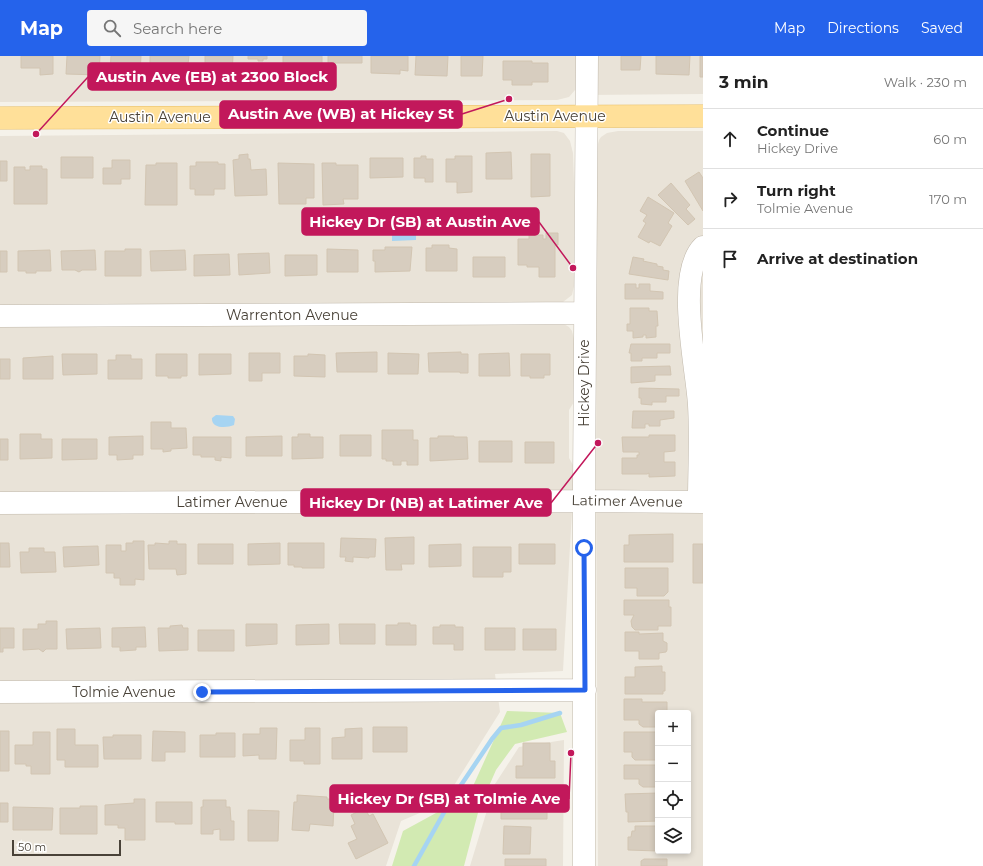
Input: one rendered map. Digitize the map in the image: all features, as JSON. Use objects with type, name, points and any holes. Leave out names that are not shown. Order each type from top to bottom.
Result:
[{"type":"main road","name":"Austin Avenue","points":[[0,118],[703,116]]},
{"type":"street","name":"Hickey Drive","points":[[584,866],[584,313],[587,56]]},
{"type":"street","points":[[701,502],[699,406],[691,341],[690,292],[691,274],[694,261],[703,247]]},
{"type":"street","name":"Warrenton Avenue","points":[[0,316],[584,313]]},
{"type":"street","name":"Latimer Avenue","points":[[0,503],[584,500],[701,502]]},
{"type":"street","name":"Tolmie Avenue","points":[[0,692],[585,690]]},
{"type":"shaded area","points":[[0,56],[703,56],[703,94],[586,95],[575,90],[569,97],[557,100],[0,102]]},
{"type":"shaded area","points":[[557,131],[564,133],[570,141],[573,153],[574,286],[572,295],[563,302],[557,304],[0,305],[0,136]]},
{"type":"shaded area","points":[[618,131],[703,131],[703,866],[598,866],[596,476],[597,148],[601,137],[607,133]]},
{"type":"shaded area","points":[[562,323],[569,327],[572,331],[574,339],[574,402],[569,410],[569,458],[573,465],[574,475],[563,671],[495,674],[500,712],[443,803],[401,821],[386,866],[0,866],[0,324]]},
{"type":"shaded area","points":[[564,740],[563,866],[470,866],[495,784],[519,747]]},
{"type":"green space","points":[[507,711],[560,713],[567,732],[515,744],[496,770],[479,809],[464,866],[392,866],[403,831],[469,795]]},
{"type":"water","points":[[392,229],[416,229],[416,240],[392,241]]},
{"type":"water","points":[[216,415],[233,416],[235,419],[234,425],[227,427],[217,426],[212,422],[212,418]]},
{"type":"building","points":[[21,56],[53,56],[53,74],[40,75],[40,68],[21,68]]},
{"type":"building","points":[[67,56],[100,56],[99,75],[66,74]]},
{"type":"building","points":[[111,56],[141,56],[140,73],[110,72]]},
{"type":"building","points":[[150,56],[189,56],[188,64],[181,64],[181,68],[169,67],[169,65],[150,65]]},
{"type":"building","points":[[205,56],[233,56],[232,75],[218,76],[205,72]]},
{"type":"building","points":[[248,56],[267,56],[267,59],[258,61],[258,59],[248,59]]},
{"type":"building","points":[[283,56],[322,56],[322,68],[283,67]]},
{"type":"building","points":[[328,56],[362,56],[362,63],[328,63]]},
{"type":"building","points":[[371,56],[408,56],[408,71],[400,70],[400,74],[371,73]]},
{"type":"building","points":[[416,56],[448,56],[447,76],[415,75]]},
{"type":"building","points":[[461,56],[483,56],[482,76],[461,76]]},
{"type":"building","points":[[621,56],[641,56],[640,70],[621,70]]},
{"type":"building","points":[[656,56],[690,56],[689,75],[656,74]]},
{"type":"building","points":[[700,56],[703,56],[703,77],[700,77]]},
{"type":"building","points":[[503,61],[532,61],[532,63],[548,63],[548,82],[532,82],[532,85],[512,85],[512,80],[503,80]]},
{"type":"building","points":[[511,152],[512,179],[486,179],[486,153]]},
{"type":"building","points":[[248,154],[251,170],[266,169],[267,195],[235,196],[233,160],[239,159],[239,155]]},
{"type":"building","points":[[531,154],[550,154],[550,196],[531,197]]},
{"type":"building","points":[[421,156],[426,156],[426,159],[433,159],[433,182],[425,182],[425,178],[414,178],[414,158],[421,158]]},
{"type":"building","points":[[455,156],[472,156],[472,192],[457,193],[457,182],[446,182],[446,159],[455,159]]},
{"type":"building","points":[[61,157],[93,157],[93,178],[61,178]]},
{"type":"building","points":[[370,158],[403,158],[403,177],[370,178]]},
{"type":"building","points":[[112,160],[130,160],[130,179],[121,179],[121,184],[103,184],[103,168],[112,168]]},
{"type":"building","points":[[0,161],[7,161],[7,181],[0,181]]},
{"type":"building","points":[[196,162],[218,162],[218,164],[225,164],[225,189],[214,189],[214,195],[195,195],[195,189],[190,189],[190,166],[196,166]]},
{"type":"building","points":[[156,163],[177,163],[177,205],[145,205],[146,165],[156,165]]},
{"type":"building","points":[[278,163],[314,164],[314,198],[306,198],[306,204],[279,204]]},
{"type":"building","points":[[322,163],[336,163],[336,165],[358,165],[358,199],[343,199],[344,204],[323,205]]},
{"type":"building","points":[[30,166],[42,166],[42,169],[47,169],[47,204],[14,204],[14,167],[25,167],[25,170],[30,170]]},
{"type":"building","points":[[699,172],[703,178],[703,211],[685,181]]},
{"type":"building","points":[[671,183],[690,205],[686,209],[695,219],[688,225],[658,195]]},
{"type":"building","points":[[648,197],[674,213],[668,223],[672,226],[660,246],[650,241],[649,243],[638,237],[646,223],[643,221],[647,215],[640,211]]},
{"type":"building","points":[[546,233],[558,233],[558,245],[555,245],[555,277],[539,277],[539,267],[518,265],[518,239],[529,239],[529,235],[543,235],[543,239],[546,239]]},
{"type":"building","points":[[432,245],[449,245],[449,248],[457,249],[457,271],[426,271],[426,248],[432,248]]},
{"type":"building","points":[[385,247],[412,247],[410,271],[375,272],[373,250],[385,250]]},
{"type":"building","points":[[125,249],[141,249],[141,276],[105,276],[105,251],[125,251]]},
{"type":"building","points":[[327,249],[358,250],[358,272],[327,272]]},
{"type":"building","points":[[50,250],[51,271],[26,273],[26,271],[18,271],[18,251]]},
{"type":"building","points":[[95,250],[96,270],[82,270],[79,272],[75,270],[62,270],[61,251]]},
{"type":"building","points":[[185,250],[186,270],[151,271],[150,251]]},
{"type":"building","points":[[0,251],[7,251],[7,272],[0,272]]},
{"type":"building","points":[[269,253],[270,273],[239,275],[238,254]]},
{"type":"building","points":[[229,254],[230,275],[194,276],[194,255]]},
{"type":"building","points":[[285,255],[317,255],[317,275],[285,276]]},
{"type":"building","points":[[473,257],[505,257],[505,277],[473,277]]},
{"type":"building","points":[[633,257],[644,259],[643,261],[663,267],[663,270],[669,271],[668,280],[629,274]]},
{"type":"building","points":[[625,284],[636,284],[636,288],[639,288],[639,284],[650,284],[650,291],[663,292],[663,299],[625,299]]},
{"type":"building","points":[[630,308],[649,308],[649,311],[657,311],[658,326],[656,326],[656,337],[646,338],[646,335],[643,335],[643,337],[633,338],[633,331],[627,331],[627,324],[630,324]]},
{"type":"building","points":[[631,344],[670,344],[670,353],[657,353],[657,358],[642,358],[642,361],[631,361],[631,353],[629,353]]},
{"type":"building","points":[[377,352],[377,372],[337,372],[336,353]]},
{"type":"building","points":[[461,352],[461,354],[468,354],[468,373],[429,372],[428,353]]},
{"type":"building","points":[[249,353],[280,353],[280,373],[262,373],[262,381],[249,381]]},
{"type":"building","points":[[388,353],[419,354],[418,374],[388,374]]},
{"type":"building","points":[[509,353],[510,376],[479,376],[479,354]]},
{"type":"building","points":[[62,354],[97,354],[97,374],[63,375]]},
{"type":"building","points":[[156,354],[187,354],[187,376],[181,376],[181,378],[168,378],[168,376],[156,376]]},
{"type":"building","points":[[199,354],[231,354],[231,374],[199,375]]},
{"type":"building","points":[[308,354],[325,355],[325,377],[294,376],[294,356],[308,356]]},
{"type":"building","points":[[521,354],[550,354],[550,375],[544,375],[544,378],[530,378],[530,376],[521,376]]},
{"type":"building","points":[[116,355],[131,355],[131,359],[142,359],[142,379],[108,379],[108,360],[116,360]]},
{"type":"building","points":[[53,356],[53,379],[23,379],[23,358]]},
{"type":"building","points":[[0,359],[10,359],[10,379],[0,379]]},
{"type":"building","points":[[670,366],[671,375],[655,375],[655,381],[631,383],[631,367]]},
{"type":"building","points":[[639,388],[679,389],[679,396],[666,396],[666,402],[652,402],[652,405],[641,404],[641,398],[639,398]]},
{"type":"building","points":[[633,411],[674,411],[674,418],[660,420],[660,426],[649,426],[649,424],[645,424],[645,428],[632,428]]},
{"type":"building","points":[[151,422],[171,422],[171,428],[186,428],[187,448],[171,449],[171,451],[163,452],[163,449],[151,449]]},
{"type":"building","points":[[382,430],[413,430],[413,440],[418,440],[418,465],[407,465],[407,461],[401,461],[401,465],[393,465],[393,461],[386,461],[386,459],[382,459]]},
{"type":"building","points":[[20,434],[41,434],[41,439],[52,439],[52,458],[20,459]]},
{"type":"building","points":[[298,434],[310,434],[310,437],[323,437],[323,458],[292,459],[292,437],[298,437]]},
{"type":"building","points":[[340,435],[371,435],[371,456],[340,456]]},
{"type":"building","points":[[649,435],[675,435],[675,451],[664,452],[664,462],[675,462],[675,476],[649,477],[649,473],[622,474],[622,458],[637,458],[639,452],[623,452],[622,437],[649,437]]},
{"type":"building","points":[[143,436],[143,455],[133,455],[133,459],[117,460],[117,455],[109,455],[109,437]]},
{"type":"building","points":[[282,436],[282,456],[246,456],[246,437]]},
{"type":"building","points":[[438,436],[467,437],[468,459],[430,461],[430,438],[438,438]]},
{"type":"building","points":[[193,437],[231,437],[231,458],[221,457],[221,461],[215,460],[215,457],[201,457],[201,455],[193,455]]},
{"type":"building","points":[[0,439],[8,439],[8,460],[0,460]]},
{"type":"building","points":[[62,439],[97,439],[97,459],[62,460]]},
{"type":"building","points":[[479,441],[512,441],[512,462],[479,462]]},
{"type":"building","points":[[525,442],[554,442],[554,463],[525,463]]},
{"type":"building","points":[[673,534],[673,562],[624,562],[624,545],[629,545],[629,535]]},
{"type":"building","points":[[414,537],[414,564],[401,564],[402,570],[386,570],[385,538]]},
{"type":"building","points":[[341,538],[376,539],[375,557],[353,557],[353,562],[345,561],[346,557],[340,557]]},
{"type":"building","points":[[133,541],[144,541],[144,580],[135,579],[135,585],[120,585],[120,578],[114,578],[114,573],[106,573],[106,545],[121,545],[121,551],[126,551],[126,543],[133,543]]},
{"type":"building","points":[[169,541],[177,541],[177,544],[186,544],[186,574],[177,575],[176,569],[149,569],[148,545],[155,545],[155,543],[169,544]]},
{"type":"building","points":[[0,543],[9,543],[10,567],[0,567]]},
{"type":"building","points":[[280,543],[280,564],[248,565],[248,544]]},
{"type":"building","points":[[288,543],[324,543],[324,568],[302,568],[294,567],[294,565],[288,565]]},
{"type":"building","points":[[198,544],[233,544],[233,564],[198,564]]},
{"type":"building","points":[[461,544],[461,566],[429,567],[429,545]]},
{"type":"building","points":[[519,544],[555,544],[555,564],[519,564]]},
{"type":"building","points":[[693,544],[703,544],[703,583],[693,583]]},
{"type":"building","points":[[98,546],[99,565],[64,567],[63,547]]},
{"type":"building","points":[[473,547],[511,547],[511,572],[503,572],[503,577],[473,577]]},
{"type":"building","points":[[29,548],[44,548],[44,552],[55,552],[56,572],[21,573],[20,552],[29,552]]},
{"type":"building","points":[[625,568],[668,568],[668,592],[664,596],[637,596],[637,588],[625,588]]},
{"type":"building","points":[[624,600],[669,600],[669,607],[671,607],[671,626],[658,626],[658,630],[635,630],[632,627],[631,621],[634,615],[624,615]]},
{"type":"building","points":[[46,621],[57,621],[57,649],[46,649],[43,652],[39,649],[23,650],[23,629],[38,629],[38,624],[46,624]]},
{"type":"building","points":[[398,623],[410,623],[410,625],[416,625],[416,645],[386,645],[386,625],[398,625]]},
{"type":"building","points":[[246,624],[277,624],[277,644],[246,646]]},
{"type":"building","points":[[329,624],[329,644],[296,645],[296,625]]},
{"type":"building","points":[[339,624],[375,624],[375,644],[340,644]]},
{"type":"building","points":[[182,625],[183,628],[188,628],[188,650],[159,651],[158,628],[170,628],[170,626]]},
{"type":"building","points":[[440,625],[455,625],[455,627],[463,627],[463,650],[454,650],[454,644],[433,644],[433,627],[440,627]]},
{"type":"building","points":[[145,627],[146,647],[136,647],[136,650],[120,651],[120,647],[112,647],[112,628]]},
{"type":"building","points":[[0,628],[14,628],[14,648],[3,648],[3,652],[0,652]]},
{"type":"building","points":[[100,628],[101,648],[67,649],[66,629]]},
{"type":"building","points":[[485,628],[515,628],[515,650],[485,650]]},
{"type":"building","points":[[523,629],[556,629],[556,650],[523,650]]},
{"type":"building","points":[[198,630],[234,630],[234,651],[198,651]]},
{"type":"building","points":[[625,632],[639,632],[639,634],[663,633],[663,641],[667,643],[667,650],[666,652],[659,653],[659,659],[639,659],[639,651],[625,651]]},
{"type":"building","points":[[662,666],[662,672],[665,672],[665,691],[663,691],[663,694],[625,694],[625,677],[635,677],[635,667]]},
{"type":"building","points":[[624,699],[642,699],[642,702],[667,702],[667,710],[655,710],[655,727],[643,727],[639,724],[639,720],[624,720]]},
{"type":"building","points":[[373,727],[407,727],[407,752],[373,752]]},
{"type":"building","points":[[260,728],[277,728],[276,759],[259,759],[259,755],[243,756],[243,734],[260,734]]},
{"type":"building","points":[[305,728],[320,728],[320,764],[304,764],[304,761],[290,761],[290,740],[305,740]]},
{"type":"building","points":[[362,728],[362,759],[332,759],[332,738],[345,737],[345,729]]},
{"type":"building","points":[[57,729],[75,729],[75,745],[98,745],[98,767],[65,767],[65,760],[57,760]]},
{"type":"building","points":[[0,731],[9,731],[9,771],[0,771]]},
{"type":"building","points":[[153,731],[185,732],[185,752],[165,752],[165,761],[152,761]]},
{"type":"building","points":[[33,732],[50,732],[50,774],[31,774],[31,766],[26,766],[26,764],[15,764],[15,745],[33,745]]},
{"type":"building","points":[[624,732],[655,732],[655,760],[635,760],[632,757],[632,752],[624,752]]},
{"type":"building","points":[[216,733],[235,733],[235,757],[200,757],[200,735],[216,735]]},
{"type":"building","points":[[113,735],[141,735],[141,759],[104,759],[103,737],[113,737]]},
{"type":"building","points":[[523,743],[550,743],[550,761],[555,761],[555,778],[516,778],[516,766],[523,766]]},
{"type":"building","points":[[624,765],[655,765],[655,787],[643,787],[639,784],[639,779],[624,779]]},
{"type":"building","points":[[501,793],[541,793],[541,805],[547,805],[547,819],[501,819]]},
{"type":"building","points":[[655,793],[655,821],[628,822],[625,794]]},
{"type":"building","points":[[297,795],[327,797],[327,799],[330,799],[334,803],[333,826],[310,824],[309,831],[292,830],[294,802],[297,802]]},
{"type":"building","points":[[134,799],[145,799],[145,840],[125,840],[125,828],[118,828],[118,825],[105,825],[105,805],[134,803]]},
{"type":"building","points":[[203,800],[226,800],[226,807],[230,807],[231,821],[234,821],[234,840],[220,840],[220,829],[213,830],[213,834],[201,834],[201,807],[203,807]]},
{"type":"building","points":[[156,802],[192,802],[192,824],[156,822]]},
{"type":"building","points":[[0,803],[8,803],[8,822],[0,822]]},
{"type":"building","points":[[80,806],[97,806],[97,834],[60,834],[60,808],[80,808]]},
{"type":"building","points":[[13,807],[53,808],[52,830],[13,830]]},
{"type":"building","points":[[365,808],[369,816],[373,814],[388,843],[356,859],[348,843],[357,839],[351,826],[355,824],[351,815]]},
{"type":"building","points":[[248,810],[279,811],[278,841],[248,841]]},
{"type":"building","points":[[504,826],[531,827],[530,854],[503,854]]},
{"type":"building","points":[[635,826],[655,826],[655,851],[628,850],[628,837],[631,837],[632,831],[635,831]]},
{"type":"building","points":[[505,859],[546,859],[546,866],[505,866]]},
{"type":"building","points":[[644,859],[667,859],[667,866],[641,866],[641,861]]},
{"type":"waterway","points":[[414,866],[451,800],[501,728],[521,725],[560,713]]},
{"type":"place","name":"Austin Ave (WB) at Hickey St","points":[[509,99]]},
{"type":"place","name":"Austin Ave (EB) at 2300 Block","points":[[36,134]]},
{"type":"place","name":"Hickey Dr (SB) at Austin Ave","points":[[573,268]]},
{"type":"place","name":"Hickey Dr (NB) at Latimer Ave","points":[[598,443]]},
{"type":"place","name":"Hickey Dr (SB) at Tolmie Ave","points":[[571,753]]},
{"type":"route","points":[[202,692],[585,690],[584,548]]}]
